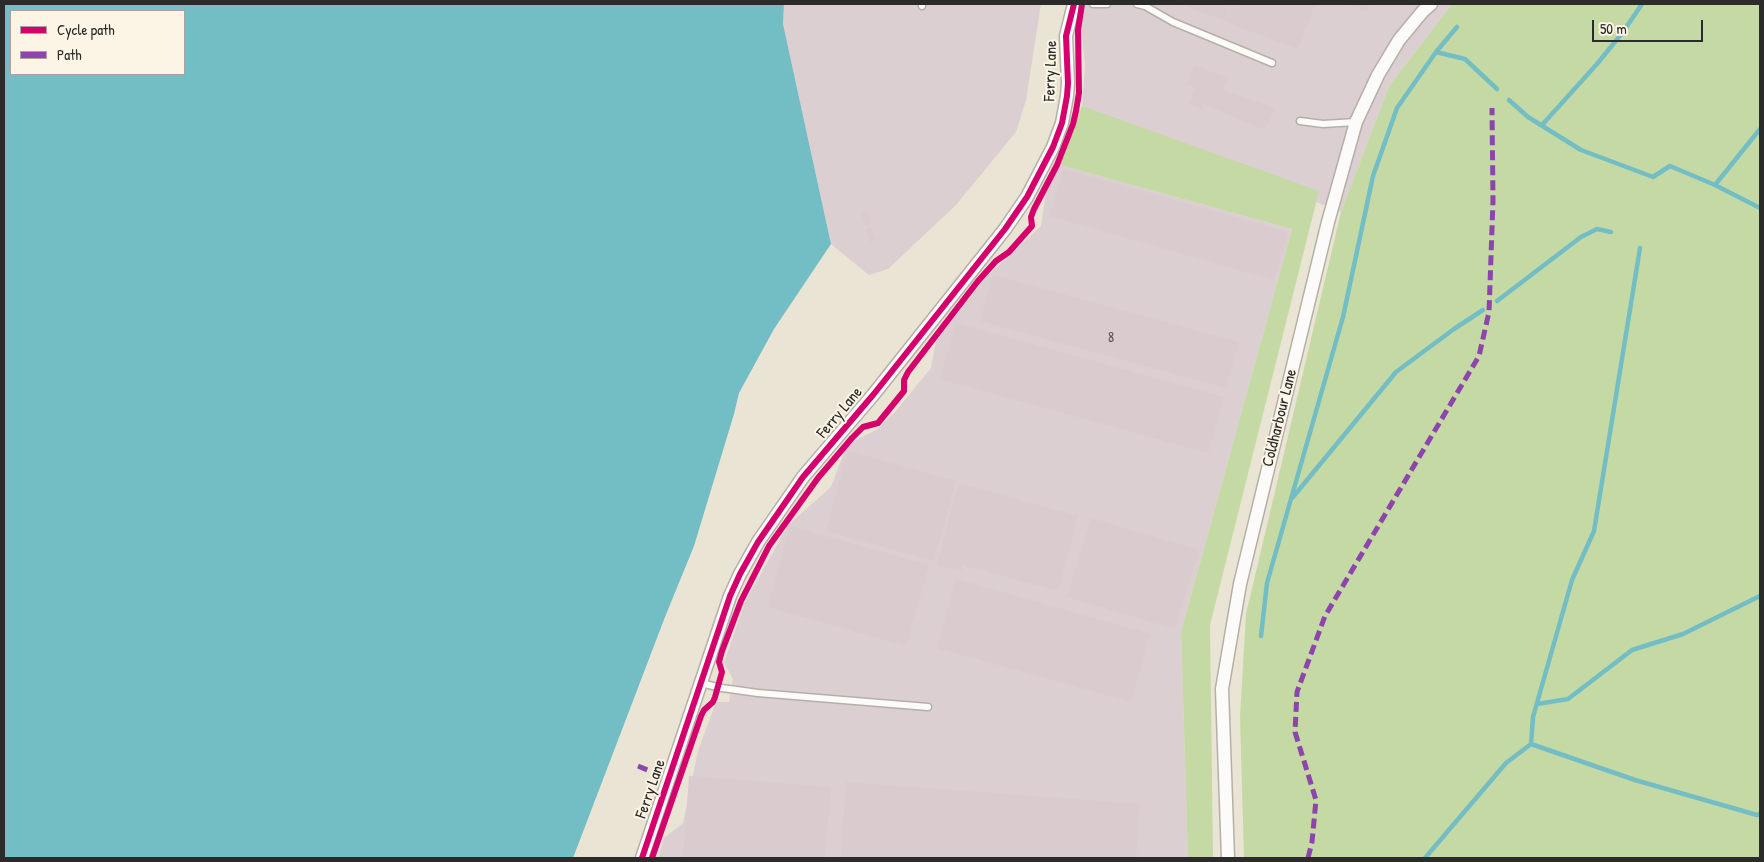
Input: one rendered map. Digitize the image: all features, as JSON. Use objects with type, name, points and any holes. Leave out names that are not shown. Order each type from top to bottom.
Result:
[{"type":"street","name":"Ferry Lane","points":[[642,858],[730,596],[758,542],[804,477],[873,395],[1004,229],[1026,197],[1054,147],[1062,123],[1068,83],[1066,36],[1074,4]]},
{"type":"street","name":"Coldharbour Lane","points":[[1228,858],[1222,689],[1240,584],[1328,222],[1356,122],[1378,75],[1399,40],[1431,4]]},
{"type":"lane","points":[[1093,4],[1107,4]]},
{"type":"lane","points":[[1137,4],[1145,6],[1173,22],[1272,63]]},
{"type":"lane","points":[[1300,121],[1323,124],[1356,122]]},
{"type":"lane","points":[[700,683],[758,693],[928,707]]},
{"type":"shaded area","points":[[784,4],[1041,4],[1026,100],[1016,132],[956,205],[888,269],[869,275],[831,244],[783,24]]},
{"type":"shaded area","points":[[1085,4],[1452,4],[1389,86],[1341,212],[1082,106],[1085,66],[1081,24]]},
{"type":"shaded area","points":[[1060,165],[1292,229],[1181,632],[1188,858],[658,858],[664,838],[683,823],[698,751],[716,702],[729,702],[733,679],[724,663],[745,602],[788,525],[831,487],[844,452],[854,441],[876,430],[895,412],[931,368],[936,341],[985,278],[1041,226],[1046,192]]},
{"type":"green space","points":[[1452,4],[1760,4],[1760,858],[1244,858],[1240,717],[1246,614],[1341,212],[1389,86]]},
{"type":"green space","points":[[1082,106],[1319,191],[1210,625],[1213,858],[1188,858],[1181,632],[1292,229],[1060,165]]},
{"type":"water","points":[[4,4],[784,4],[783,24],[831,244],[774,329],[739,393],[694,546],[573,858],[4,858]]},
{"type":"building","points":[[1180,4],[1231,4],[1225,21]]},
{"type":"building","points":[[1233,4],[1315,4],[1298,49],[1226,22]]},
{"type":"building","points":[[1344,4],[1370,4],[1367,12]]},
{"type":"building","points":[[1194,65],[1228,78],[1223,90],[1275,108],[1265,130],[1203,104],[1203,109],[1189,104],[1195,88],[1187,85]]},
{"type":"building","points":[[1063,169],[1288,232],[1274,280],[1050,216]]},
{"type":"building","points":[[867,211],[871,224],[865,226],[861,213]]},
{"type":"building","points":[[871,227],[876,240],[870,242],[866,230]]},
{"type":"building","points":[[993,275],[1239,342],[1226,388],[980,321]]},
{"type":"building","points":[[956,323],[1224,397],[1208,453],[940,379]]},
{"type":"building","points":[[848,451],[956,481],[934,561],[826,531]]},
{"type":"building","points":[[959,483],[1078,516],[1058,591],[963,565],[961,571],[937,565]]},
{"type":"building","points":[[1091,518],[1199,550],[1175,629],[1067,597]]},
{"type":"building","points":[[790,526],[929,565],[906,646],[768,607]]},
{"type":"building","points":[[956,579],[1150,634],[1131,702],[937,648]]},
{"type":"building","points":[[689,776],[831,787],[825,858],[683,858]]},
{"type":"building","points":[[846,782],[1140,804],[1136,858],[841,858]]},
{"type":"waterway","points":[[1542,125],[1597,64],[1623,32],[1642,4]]},
{"type":"waterway","points":[[1261,636],[1267,583],[1343,317],[1373,176],[1397,108],[1436,52],[1457,27]]},
{"type":"waterway","points":[[1436,52],[1465,59],[1497,89]]},
{"type":"waterway","points":[[1509,100],[1528,117],[1581,150],[1653,177],[1670,166],[1715,185],[1760,208]]},
{"type":"waterway","points":[[1715,185],[1760,129]]},
{"type":"waterway","points":[[1497,301],[1581,237],[1597,229],[1611,232]]},
{"type":"waterway","points":[[1531,744],[1533,717],[1572,580],[1594,531],[1640,248]]},
{"type":"waterway","points":[[1293,497],[1396,372],[1483,310]]},
{"type":"waterway","points":[[1537,704],[1568,699],[1632,650],[1683,634],[1760,596]]},
{"type":"waterway","points":[[1425,858],[1506,763],[1531,744],[1635,780],[1757,815],[1760,814]]},
{"type":"marked path","points":[[1308,858],[1312,842],[1316,800],[1295,732],[1297,692],[1325,616],[1479,356],[1489,312],[1493,201],[1492,108]]},
{"type":"marked path","points":[[638,766],[650,771]]},
{"type":"cycle path","points":[[642,858],[730,596],[758,542],[803,477],[873,395],[1005,229],[1027,197],[1053,147],[1062,123],[1067,96],[1066,36],[1074,4]]},
{"type":"cycle path","points":[[652,858],[701,716],[715,697],[722,672],[719,662],[722,651],[741,601],[769,546],[818,478],[852,438],[863,427],[878,423],[904,391],[904,380],[908,372],[978,281],[996,261],[1009,252],[1032,226],[1031,217],[1034,209],[1057,165],[1076,111],[1079,93],[1078,30],[1082,4]]}]
